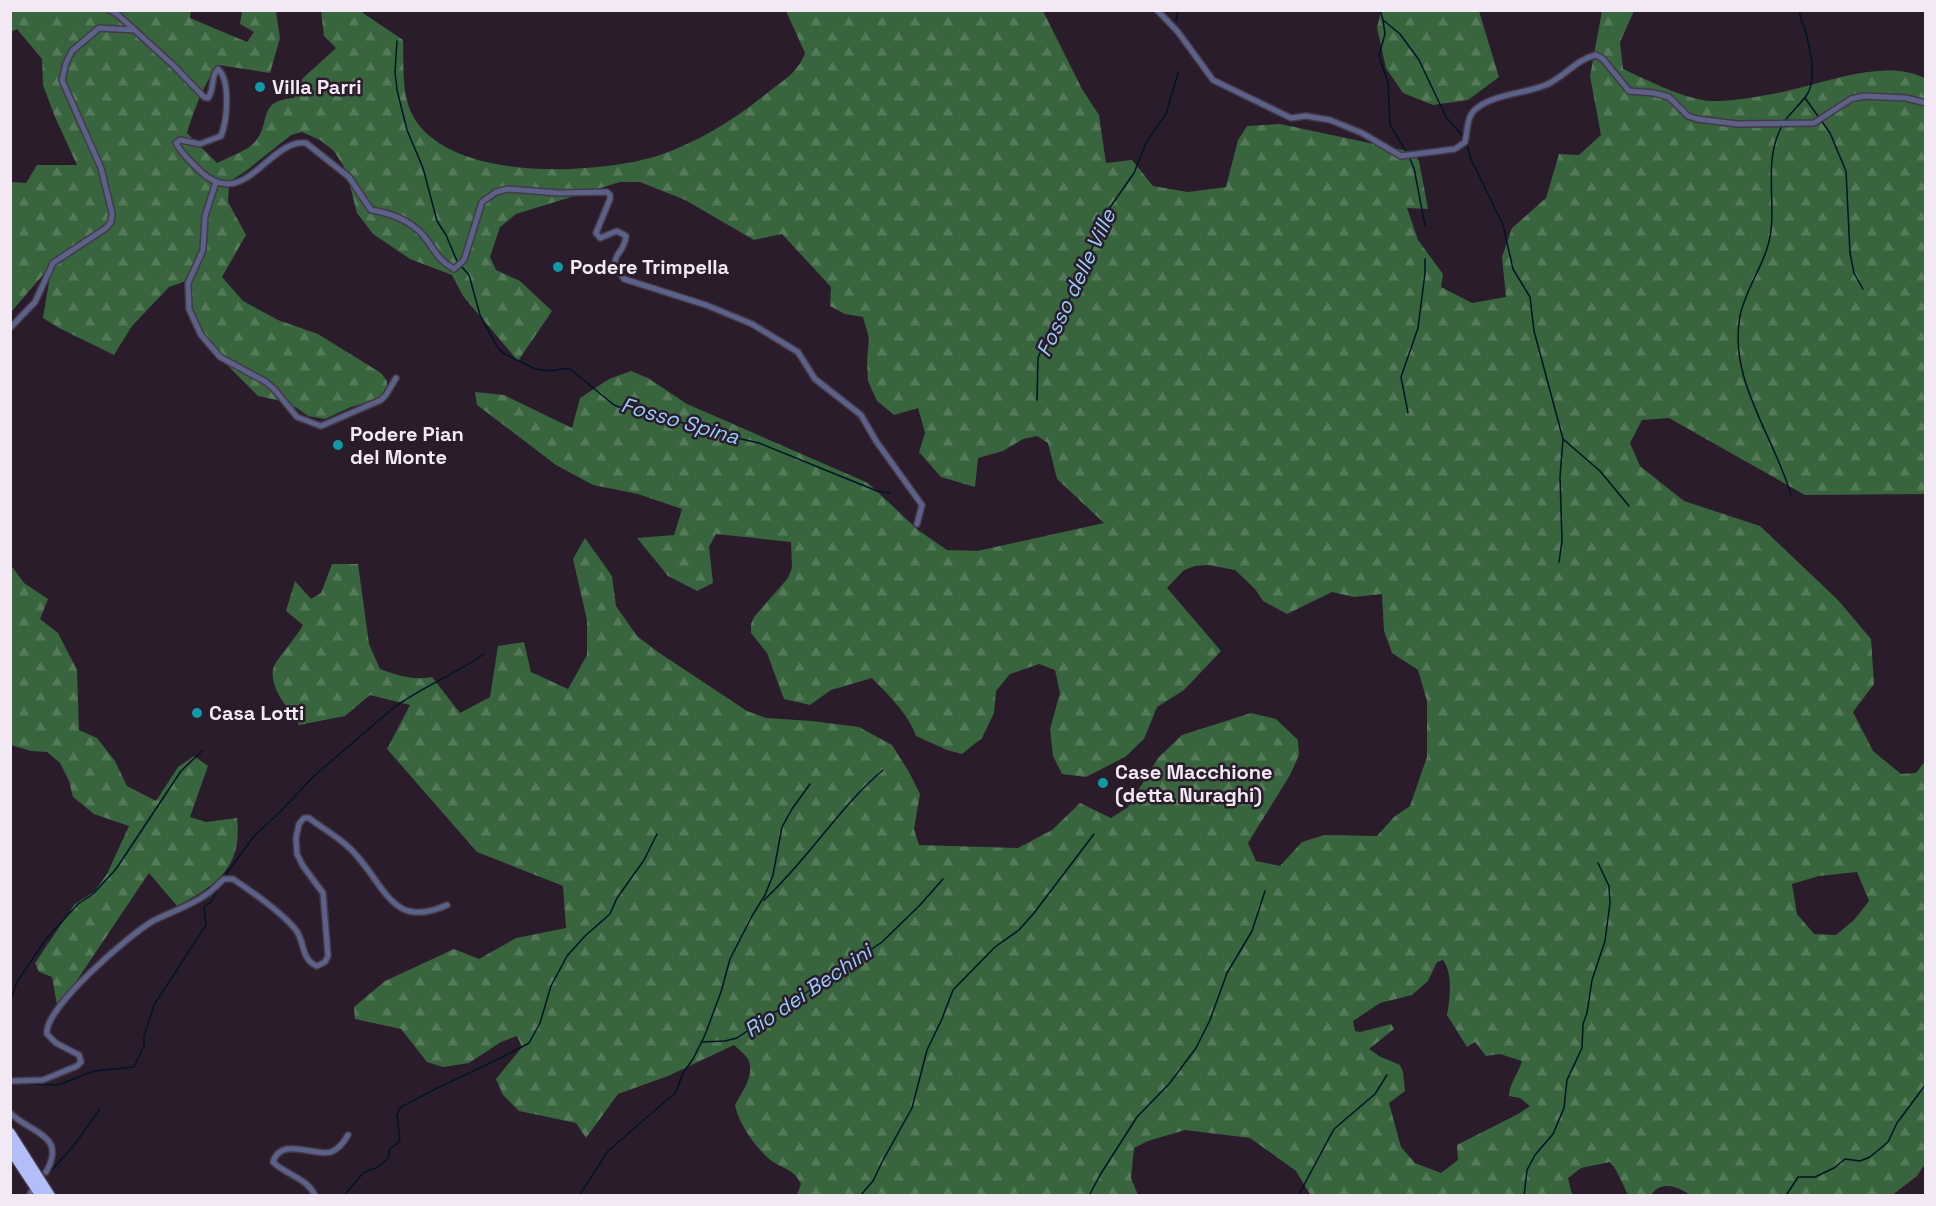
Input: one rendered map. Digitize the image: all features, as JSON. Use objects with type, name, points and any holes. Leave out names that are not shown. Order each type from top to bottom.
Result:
[{"type":"highway","points":[[10,1132],[50,1196]]},
{"type":"highway","points":[[10,1149],[34,1194]]},
{"type":"street","points":[[110,10],[174,65],[204,98],[211,95],[215,72],[218,69],[222,72],[226,91],[222,134],[218,138],[200,144],[180,140],[176,143],[198,168],[216,182],[230,184],[243,179],[259,171],[285,148],[297,142],[306,143],[349,177],[371,210],[393,214],[421,233],[442,262],[454,269],[464,261],[482,202],[496,192],[507,189],[559,193],[607,192],[610,199],[597,229],[597,236],[600,238],[617,231],[626,236],[624,244],[614,259],[615,268],[624,279],[724,312],[752,324],[798,352],[815,378],[861,415],[876,441],[922,505],[916,524]]},
{"type":"street","points":[[1157,10],[1174,27],[1210,78],[1218,84],[1291,118],[1306,116],[1319,118],[1352,128],[1401,156],[1430,154],[1459,148],[1465,142],[1469,120],[1478,107],[1493,100],[1551,83],[1583,60],[1596,56],[1603,59],[1629,91],[1654,93],[1668,97],[1688,116],[1722,123],[1814,123],[1851,99],[1864,96],[1906,98],[1926,103]]},
{"type":"street","points":[[10,328],[34,302],[53,263],[103,230],[111,222],[112,213],[100,168],[62,80],[72,51],[99,28],[135,30]]},
{"type":"street","points":[[216,182],[206,216],[203,250],[188,283],[188,292],[189,309],[201,335],[220,357],[266,382],[297,417],[321,426],[381,400],[396,378]]},
{"type":"street","points":[[10,1081],[42,1080],[81,1062],[79,1055],[47,1034],[47,1028],[57,1009],[100,963],[145,927],[207,894],[224,879],[233,879],[291,925],[300,937],[307,959],[312,964],[317,966],[325,962],[328,956],[323,893],[297,854],[296,838],[299,824],[304,818],[309,818],[348,846],[381,888],[403,911],[426,914],[447,905]]},
{"type":"street","points":[[10,1113],[44,1136],[52,1146],[53,1157],[46,1172]]},
{"type":"street","points":[[315,1196],[307,1182],[281,1169],[273,1162],[274,1157],[280,1152],[292,1149],[329,1152],[343,1144],[348,1135]]},
{"type":"green space","points":[[11,11],[191,11],[190,18],[247,42],[254,32],[240,24],[242,11],[276,11],[280,38],[270,73],[218,65],[203,89],[196,107],[187,133],[217,163],[251,146],[260,135],[269,108],[274,103],[294,98],[302,79],[336,48],[324,36],[321,11],[363,11],[403,40],[404,79],[409,107],[413,116],[432,138],[458,153],[491,163],[527,168],[564,169],[600,167],[660,155],[702,137],[741,113],[789,76],[802,60],[805,53],[786,11],[1043,11],[1082,89],[1099,115],[1106,163],[1132,160],[1153,186],[1188,192],[1226,187],[1238,140],[1247,126],[1280,124],[1412,152],[1419,161],[1428,209],[1407,208],[1418,240],[1443,274],[1441,287],[1472,303],[1506,297],[1502,257],[1512,228],[1546,198],[1559,154],[1579,155],[1601,135],[1590,76],[1602,11],[1634,11],[1620,42],[1623,69],[1682,95],[1707,101],[1750,98],[1874,71],[1910,73],[1926,79],[1925,494],[1805,495],[1669,418],[1642,420],[1630,443],[1640,466],[1684,501],[1760,526],[1838,600],[1871,639],[1874,684],[1853,712],[1873,751],[1901,774],[1916,773],[1925,761],[1925,1164],[1917,1176],[1891,1196],[1691,1196],[1670,1186],[1660,1187],[1651,1195],[1628,1195],[1610,1162],[1581,1168],[1568,1178],[1572,1195],[1311,1196],[1296,1171],[1250,1138],[1185,1130],[1148,1141],[1134,1148],[1131,1178],[1138,1195],[797,1195],[801,1184],[798,1178],[762,1152],[747,1133],[740,1119],[735,1105],[747,1083],[750,1065],[747,1057],[734,1045],[668,1076],[618,1094],[586,1138],[576,1123],[519,1111],[503,1095],[496,1079],[522,1047],[517,1036],[501,1042],[469,1063],[443,1067],[427,1062],[401,1029],[355,1019],[354,1007],[385,981],[454,949],[479,959],[516,938],[566,928],[563,886],[477,852],[387,749],[410,705],[370,695],[345,716],[299,725],[276,688],[273,672],[275,664],[303,625],[286,611],[295,581],[311,599],[321,593],[332,564],[358,564],[369,644],[380,669],[412,678],[432,677],[460,713],[490,697],[498,646],[524,642],[531,672],[568,689],[587,655],[587,620],[573,559],[585,538],[612,576],[616,606],[637,636],[658,652],[747,711],[766,718],[859,727],[892,745],[920,794],[914,829],[919,845],[1018,848],[1052,830],[1080,803],[1111,818],[1128,807],[1158,758],[1182,735],[1251,713],[1276,719],[1298,740],[1299,755],[1290,775],[1248,843],[1256,861],[1280,866],[1302,842],[1324,835],[1377,836],[1394,817],[1410,806],[1427,757],[1427,701],[1418,670],[1392,653],[1384,631],[1382,594],[1354,597],[1332,592],[1287,614],[1263,601],[1255,589],[1235,570],[1208,565],[1184,570],[1167,588],[1221,651],[1184,690],[1157,707],[1144,739],[1125,757],[1086,777],[1062,774],[1053,756],[1050,729],[1060,693],[1055,670],[1039,664],[1010,674],[996,691],[994,713],[982,738],[962,754],[916,736],[903,712],[872,678],[831,690],[810,705],[784,699],[767,653],[751,633],[751,624],[754,617],[788,578],[792,568],[791,542],[716,534],[709,547],[713,583],[697,591],[668,576],[637,538],[674,535],[682,509],[638,494],[593,485],[556,465],[477,405],[475,392],[504,395],[572,428],[580,398],[609,379],[631,371],[648,378],[687,404],[868,483],[918,530],[947,550],[977,551],[1104,523],[1057,479],[1048,443],[1037,436],[1023,439],[1003,451],[978,458],[975,487],[941,477],[919,452],[925,433],[918,408],[894,415],[877,401],[868,381],[869,338],[863,317],[845,314],[830,306],[831,287],[782,234],[754,240],[685,200],[640,182],[620,182],[516,214],[500,227],[490,257],[496,270],[520,281],[552,311],[518,361],[463,296],[452,275],[410,259],[373,234],[357,213],[346,170],[334,151],[320,140],[302,132],[291,135],[229,182],[228,202],[246,235],[222,277],[243,301],[278,320],[318,334],[381,373],[387,381],[382,395],[375,400],[351,407],[325,419],[308,416],[297,408],[277,400],[258,396],[200,338],[185,308],[186,281],[169,287],[132,326],[114,355],[43,318],[49,282],[43,275],[11,312],[11,182],[26,183],[37,165],[77,165],[43,85],[42,59],[17,29],[11,32]],"holes":[[[1857,872],[1869,901],[1854,920],[1836,935],[1814,934],[1797,914],[1792,884],[1819,876]],[[1443,960],[1449,979],[1450,994],[1447,1015],[1467,1047],[1475,1042],[1486,1056],[1500,1054],[1522,1061],[1509,1096],[1520,1098],[1530,1106],[1457,1145],[1458,1160],[1441,1173],[1415,1163],[1401,1147],[1389,1103],[1405,1091],[1403,1072],[1400,1065],[1369,1049],[1394,1029],[1391,1024],[1360,1032],[1355,1031],[1353,1021],[1380,1003],[1412,995],[1428,981],[1437,962]]]},
{"type":"green space","points":[[1381,11],[1479,11],[1499,77],[1468,100],[1433,105],[1403,93],[1386,68],[1377,28]]},
{"type":"green space","points":[[10,564],[24,583],[48,599],[40,619],[58,633],[77,670],[79,730],[97,738],[115,761],[127,786],[156,801],[178,767],[194,756],[208,766],[190,817],[206,822],[237,818],[236,850],[224,873],[204,891],[177,906],[149,873],[61,1004],[57,1005],[52,977],[39,972],[35,963],[75,904],[94,892],[107,874],[129,826],[94,814],[73,797],[69,781],[60,763],[47,752],[31,751],[11,745]]},
{"type":"waterway","name":"Fosso delle Ville","points":[[1176,21],[1178,10]]},
{"type":"waterway","points":[[1380,10],[1383,20],[1400,34],[1419,60],[1446,117],[1463,136]]},
{"type":"waterway","points":[[1784,122],[1808,93],[1812,79],[1811,55],[1799,10]]},
{"type":"waterway","points":[[1383,20],[1385,34],[1379,55],[1388,83],[1390,125],[1407,153]]},
{"type":"waterway","name":"Fosso Spina","points":[[397,41],[395,72],[397,90],[407,130],[423,168],[437,221],[457,261]]},
{"type":"waterway","name":"Fosso delle Ville","points":[[1037,400],[1038,358],[1050,329],[1070,298],[1104,216],[1134,173],[1147,141],[1166,114],[1178,73]]},
{"type":"waterway","points":[[1805,98],[1830,133],[1846,171],[1850,253],[1854,273],[1863,289]]},
{"type":"waterway","points":[[1782,126],[1773,151],[1772,217],[1769,241],[1743,305],[1738,340],[1746,385],[1791,495]]},
{"type":"waterway","points":[[1467,145],[1471,159],[1503,225],[1513,269],[1530,297],[1534,331],[1563,439],[1560,477],[1562,541],[1559,562]]},
{"type":"waterway","points":[[1410,159],[1414,168],[1425,226]]},
{"type":"waterway","points":[[1408,413],[1401,377],[1418,328],[1425,259]]},
{"type":"waterway","name":"Fosso Spina","points":[[461,266],[469,275],[480,315],[496,345],[503,353],[535,369],[549,371],[569,368],[619,407],[647,408],[697,429],[759,443],[877,491],[890,493]]},
{"type":"waterway","points":[[1563,439],[1600,471],[1629,506]]},
{"type":"waterway","points":[[226,874],[255,835],[314,776],[392,709],[484,654]]},
{"type":"waterway","points":[[10,1002],[17,982],[46,939],[78,904],[93,894],[116,869],[181,771],[202,751]]},
{"type":"waterway","points":[[764,900],[795,868],[852,801],[883,770]]},
{"type":"waterway","points":[[579,1196],[608,1151],[676,1092],[683,1073],[705,1035],[730,959],[765,895],[773,875],[782,827],[810,784]]},
{"type":"waterway","points":[[344,1196],[363,1173],[378,1167],[389,1158],[389,1150],[400,1141],[397,1115],[400,1108],[529,1043],[540,1023],[551,986],[567,956],[610,914],[617,898],[644,860],[657,834]]},
{"type":"waterway","points":[[860,1196],[873,1181],[912,1108],[927,1050],[953,990],[995,947],[1019,930],[1094,834]]},
{"type":"waterway","points":[[1524,1196],[1527,1170],[1535,1155],[1553,1134],[1564,1108],[1567,1080],[1582,1048],[1583,1024],[1592,980],[1605,941],[1610,903],[1609,886],[1598,863]]},
{"type":"waterway","name":"Rio dei Bechini","points":[[702,1042],[737,1038],[767,1015],[788,1007],[825,978],[882,942],[943,879]]},
{"type":"waterway","points":[[16,1083],[58,1085],[94,1071],[134,1067],[144,1046],[144,1036],[154,1005],[206,925],[204,907],[212,901],[218,888]]},
{"type":"waterway","points":[[1089,1196],[1137,1117],[1169,1084],[1196,1048],[1210,1020],[1227,973],[1252,931],[1265,891]]},
{"type":"waterway","points":[[1298,1196],[1334,1129],[1375,1094],[1387,1075]]},
{"type":"waterway","points":[[1784,1196],[1798,1177],[1815,1177],[1834,1168],[1845,1159],[1860,1161],[1870,1157],[1888,1142],[1897,1123],[1926,1084]]},
{"type":"waterway","points":[[51,1171],[75,1144],[100,1109]]},
{"type":"place","name":"Villa Parri","points":[[260,87]]},
{"type":"place","name":"Podere Trimpella","points":[[558,267]]},
{"type":"place","name":"Podere Pian del Monte","points":[[338,445]]},
{"type":"place","name":"Casa Lotti","points":[[197,713]]},
{"type":"place","name":"Case Macchione (detta Nuraghi)","points":[[1103,783]]}]
